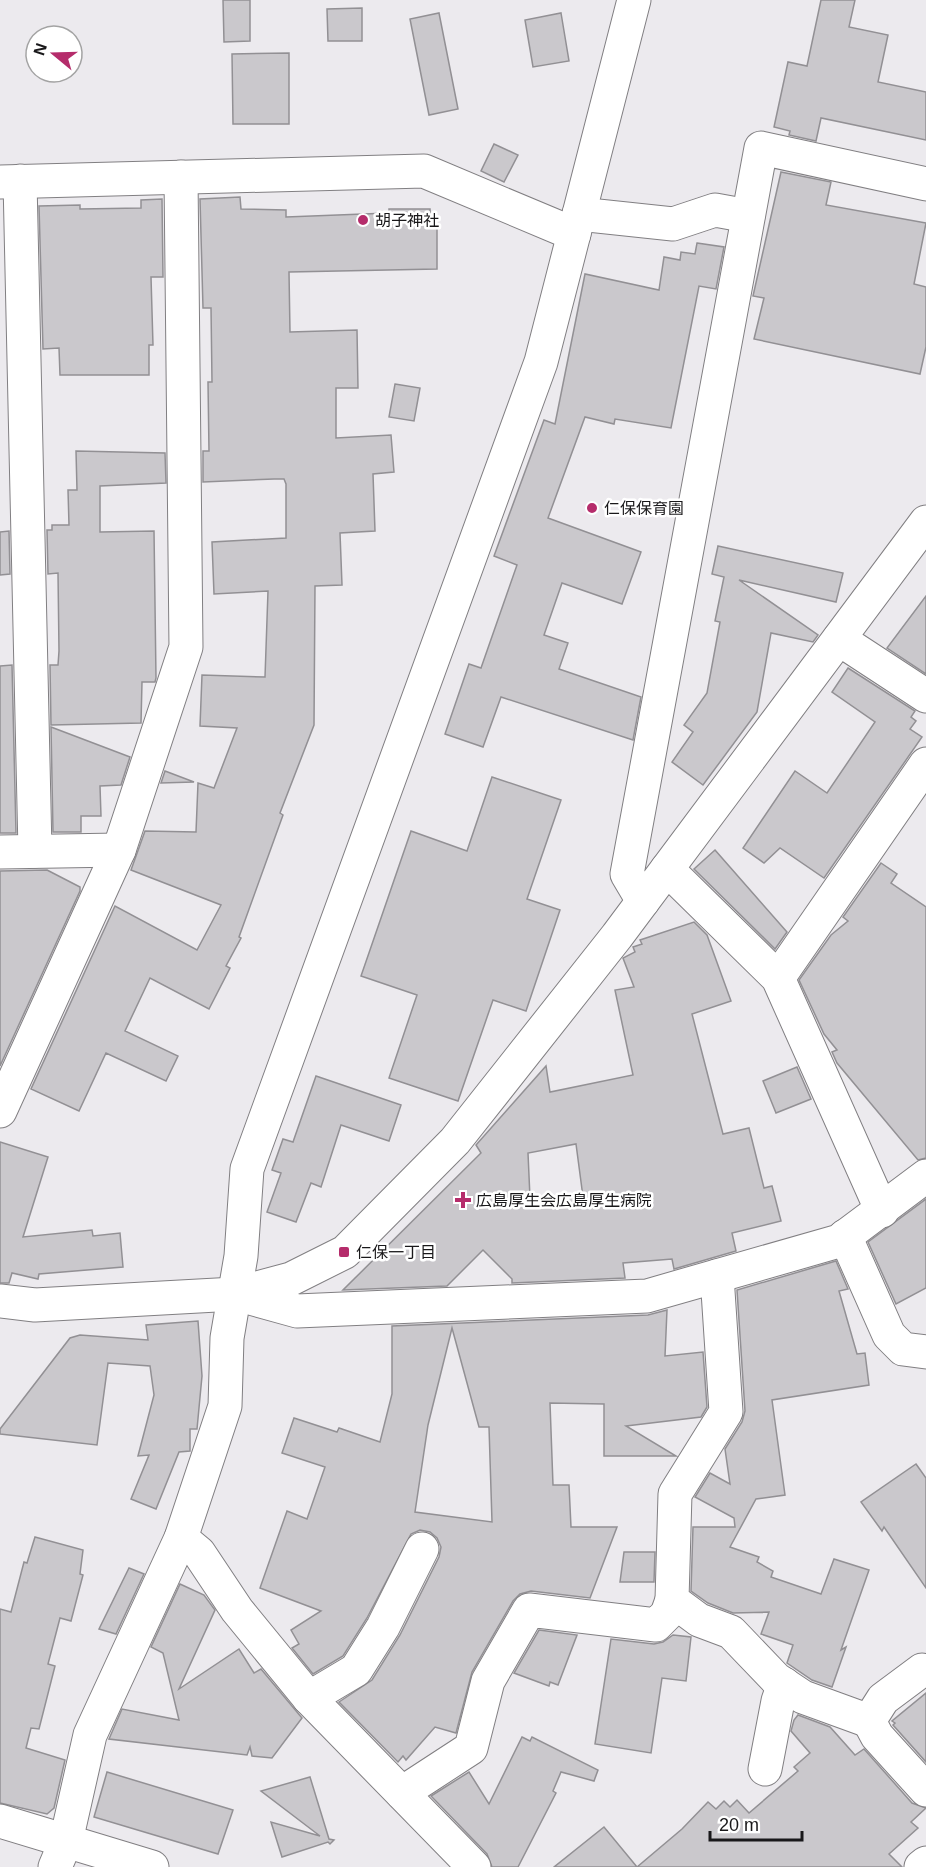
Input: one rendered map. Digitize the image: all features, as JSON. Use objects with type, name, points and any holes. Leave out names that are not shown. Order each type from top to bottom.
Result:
[{"type":"street","points":[[60,1854],[90,1735],[181,1538],[225,1406],[227,1338],[241,1256],[247,1169],[541,362],[634,0]]},
{"type":"street","points":[[644,901],[627,874],[761,148],[926,184]]},
{"type":"street","points":[[34,851],[10,182],[424,171],[577,224],[673,224],[715,210],[748,216]]},
{"type":"street","points":[[0,1111],[119,850],[186,646],[181,177]]},
{"type":"street","points":[[0,1301],[35,1305],[235,1294],[291,1279],[345,1252],[455,1141],[644,901],[926,522]]},
{"type":"street","points":[[839,639],[926,696]]},
{"type":"street","points":[[778,978],[926,764]]},
{"type":"street","points":[[0,852],[119,850]]},
{"type":"street","points":[[668,869],[778,978],[882,1211]]},
{"type":"street","points":[[235,1294],[297,1311],[647,1296],[839,1241],[926,1176]]},
{"type":"street","points":[[845,1236],[889,1335],[903,1349],[926,1352]]},
{"type":"street","points":[[402,1793],[471,1749],[488,1681],[530,1610],[656,1625],[667,1614],[672,1600],[675,1494],[726,1412],[717,1276]]},
{"type":"street","points":[[181,1538],[199,1553],[237,1610],[309,1698],[474,1867]]},
{"type":"street","points":[[309,1698],[356,1670],[383,1627],[422,1549]]},
{"type":"street","points":[[672,1600],[699,1620],[731,1632],[784,1684],[803,1697],[869,1721],[877,1736],[926,1790]]},
{"type":"street","points":[[869,1721],[883,1699],[922,1670]]},
{"type":"street","points":[[765,1769],[778,1701],[784,1684]]},
{"type":"street","points":[[0,1821],[60,1854],[152,1867]]},
{"type":"street","points":[[921,1867],[926,1863]]},
{"type":"building","points":[[223,0],[250,0],[250,41],[224,42]]},
{"type":"building","points":[[821,0],[855,0],[849,27],[888,35],[878,82],[926,92],[926,140],[821,118],[816,141],[789,135],[790,131],[774,127],[788,62],[807,66]]},
{"type":"building","points":[[362,8],[362,41],[328,41],[327,9]]},
{"type":"building","points":[[439,13],[458,109],[429,115],[410,19]]},
{"type":"building","points":[[561,13],[569,61],[533,67],[525,20]]},
{"type":"building","points":[[289,53],[289,124],[233,124],[232,54]]},
{"type":"building","points":[[494,144],[518,155],[504,182],[481,171]]},
{"type":"building","points":[[781,172],[831,182],[826,205],[926,223],[914,284],[926,287],[926,347],[920,374],[754,339],[764,298],[753,296]]},
{"type":"building","points":[[240,197],[241,209],[286,210],[286,217],[389,213],[389,209],[430,209],[431,226],[437,225],[437,269],[289,272],[290,332],[357,330],[358,388],[336,388],[336,438],[391,435],[394,472],[373,474],[375,531],[340,533],[342,585],[315,586],[314,725],[280,813],[283,815],[239,937],[241,938],[226,966],[230,968],[209,1009],[150,978],[125,1031],[178,1056],[166,1081],[106,1053],[79,1111],[31,1089],[115,906],[197,950],[221,905],[131,870],[145,831],[196,832],[198,783],[214,788],[237,728],[200,726],[202,675],[265,677],[268,591],[214,594],[212,542],[286,538],[286,484],[284,479],[203,482],[203,451],[209,451],[208,382],[212,382],[211,308],[203,308],[200,199]]},
{"type":"building","points":[[162,199],[163,277],[151,277],[153,345],[149,345],[149,375],[60,375],[59,348],[43,349],[39,206],[80,205],[80,209],[141,208],[141,200]]},
{"type":"building","points":[[697,243],[724,247],[716,289],[699,286],[671,428],[615,419],[614,424],[585,417],[548,518],[641,552],[622,604],[562,583],[544,635],[568,643],[559,669],[641,697],[633,740],[501,697],[483,747],[445,734],[469,664],[481,668],[517,565],[494,556],[544,420],[555,424],[585,274],[659,290],[664,257],[680,260],[681,252],[695,254]]},
{"type":"building","points":[[395,384],[420,388],[414,421],[389,417]]},
{"type":"building","points":[[76,451],[165,453],[166,483],[100,486],[100,532],[154,531],[156,678],[155,682],[142,682],[141,723],[51,725],[50,665],[58,665],[59,651],[58,573],[48,574],[47,530],[52,530],[52,525],[69,525],[68,490],[77,490]]},
{"type":"building","points":[[9,531],[10,574],[0,575],[0,532]]},
{"type":"building","points":[[718,546],[843,573],[836,602],[739,580],[818,635],[813,642],[771,633],[757,712],[703,785],[672,762],[693,732],[684,725],[707,693],[720,622],[715,621],[724,577],[712,574]]},
{"type":"building","points":[[926,596],[926,674],[887,648]]},
{"type":"building","points":[[12,665],[16,833],[0,833],[0,666]]},
{"type":"building","points":[[848,668],[915,711],[911,717],[916,721],[910,729],[922,737],[824,878],[780,848],[764,863],[743,848],[795,771],[827,793],[875,722],[832,692]]},
{"type":"building","points":[[51,727],[130,757],[121,785],[100,786],[101,816],[81,816],[81,832],[53,832]]},
{"type":"building","points":[[165,771],[194,782],[161,783]]},
{"type":"building","points":[[492,777],[561,800],[527,899],[560,910],[526,1011],[493,1000],[458,1101],[389,1078],[417,995],[361,976],[411,831],[467,851]]},
{"type":"building","points":[[715,850],[787,932],[775,949],[694,869]]},
{"type":"building","points":[[881,863],[897,874],[891,883],[926,907],[926,1158],[918,1160],[837,1063],[832,1052],[837,1050],[824,1034],[799,980],[831,935],[848,921],[843,917]]},
{"type":"building","points":[[47,870],[80,887],[80,891],[0,1066],[0,871]]},
{"type":"building","points":[[694,922],[707,935],[731,1001],[692,1014],[723,1134],[749,1128],[764,1188],[772,1186],[781,1221],[732,1233],[736,1251],[674,1269],[672,1259],[623,1263],[625,1278],[512,1283],[512,1279],[483,1250],[447,1286],[343,1290],[481,1153],[476,1145],[546,1066],[550,1092],[633,1075],[615,990],[634,987],[623,958],[635,952],[633,947],[642,944],[640,940]],"holes":[[[576,1144],[583,1197],[530,1198],[528,1153]]]},
{"type":"building","points":[[797,1067],[811,1099],[776,1113],[763,1081]]},
{"type":"building","points":[[316,1076],[401,1105],[389,1141],[341,1125],[321,1187],[311,1183],[296,1222],[267,1212],[281,1173],[272,1170],[283,1139],[293,1142]]},
{"type":"building","points":[[0,1142],[48,1157],[23,1237],[92,1230],[93,1236],[120,1233],[123,1267],[39,1274],[38,1279],[12,1273],[9,1283],[0,1283]]},
{"type":"building","points":[[926,1199],[926,1288],[896,1304],[868,1242]]},
{"type":"building","points":[[836,1261],[848,1289],[839,1291],[857,1354],[865,1353],[869,1385],[772,1400],[785,1495],[756,1499],[730,1547],[759,1557],[757,1562],[773,1571],[771,1577],[821,1594],[834,1559],[869,1570],[841,1650],[846,1647],[832,1687],[812,1680],[787,1663],[793,1645],[761,1634],[769,1612],[733,1613],[708,1603],[691,1591],[693,1527],[735,1527],[734,1518],[695,1497],[710,1473],[730,1484],[725,1449],[742,1422],[745,1411],[737,1290]]},
{"type":"building","points":[[667,1310],[665,1356],[703,1352],[707,1407],[701,1417],[626,1426],[676,1456],[604,1456],[604,1404],[550,1403],[553,1485],[569,1485],[571,1527],[617,1527],[590,1598],[531,1591],[520,1594],[513,1601],[472,1672],[456,1733],[435,1727],[406,1760],[403,1756],[398,1762],[339,1702],[372,1680],[400,1635],[439,1557],[441,1547],[437,1538],[430,1532],[420,1530],[411,1534],[367,1618],[343,1656],[313,1674],[292,1648],[299,1644],[291,1630],[321,1611],[260,1588],[287,1511],[307,1519],[325,1467],[282,1453],[294,1418],[337,1432],[339,1428],[380,1442],[392,1394],[392,1326],[648,1315]],"holes":[[[452,1328],[479,1427],[489,1427],[492,1522],[415,1512],[428,1425]]]},
{"type":"building","points":[[198,1321],[202,1376],[197,1429],[190,1429],[190,1451],[179,1452],[156,1509],[131,1499],[149,1455],[138,1456],[154,1395],[150,1366],[108,1363],[97,1445],[0,1434],[0,1429],[70,1338],[80,1335],[148,1340],[146,1325]]},
{"type":"building","points":[[916,1464],[926,1478],[926,1588],[884,1527],[882,1531],[861,1502]]},
{"type":"building","points":[[35,1537],[83,1550],[80,1574],[83,1575],[71,1621],[60,1618],[48,1664],[55,1666],[39,1729],[31,1728],[26,1748],[65,1760],[54,1808],[47,1814],[0,1803],[0,1609],[11,1612],[24,1562],[27,1563]]},
{"type":"building","points":[[624,1552],[655,1552],[654,1582],[620,1582]]},
{"type":"building","points":[[129,1568],[144,1574],[116,1634],[99,1629]]},
{"type":"building","points":[[180,1584],[204,1595],[215,1610],[179,1689],[239,1649],[254,1673],[261,1669],[302,1718],[272,1758],[252,1756],[250,1747],[247,1755],[109,1739],[122,1709],[179,1720],[163,1653],[151,1647]]},
{"type":"building","points":[[539,1630],[577,1635],[558,1685],[550,1682],[549,1686],[514,1673]]},
{"type":"building","points":[[673,1635],[691,1637],[686,1681],[662,1678],[651,1753],[595,1744],[611,1639],[654,1644],[663,1642]]},
{"type":"building","points":[[926,1693],[926,1762],[892,1721]]},
{"type":"building","points":[[798,1715],[830,1727],[855,1755],[864,1749],[912,1803],[926,1808],[911,1822],[918,1828],[889,1854],[902,1867],[637,1867],[682,1829],[708,1802],[716,1809],[724,1801],[730,1807],[737,1800],[749,1813],[798,1771],[794,1767],[810,1753],[791,1731]]},
{"type":"building","points":[[522,1737],[530,1741],[532,1737],[598,1770],[594,1781],[561,1772],[553,1791],[556,1793],[518,1867],[492,1867],[487,1854],[431,1796],[469,1772],[489,1804]]},
{"type":"building","points":[[107,1772],[233,1810],[218,1854],[94,1817]]},
{"type":"building","points":[[310,1777],[329,1839],[334,1840],[330,1844],[328,1842],[282,1857],[271,1822],[320,1836],[261,1791]]},
{"type":"building","points":[[604,1827],[637,1867],[554,1867]]},
{"type":"place","name":"胡子神社","points":[[363,220]]},
{"type":"place","name":"仁保保育園","points":[[592,508]]},
{"type":"place","name":"広島厚生会広島厚生病院","points":[[463,1200]]},
{"type":"place","name":"仁保一丁目","points":[[344,1252]]}]
